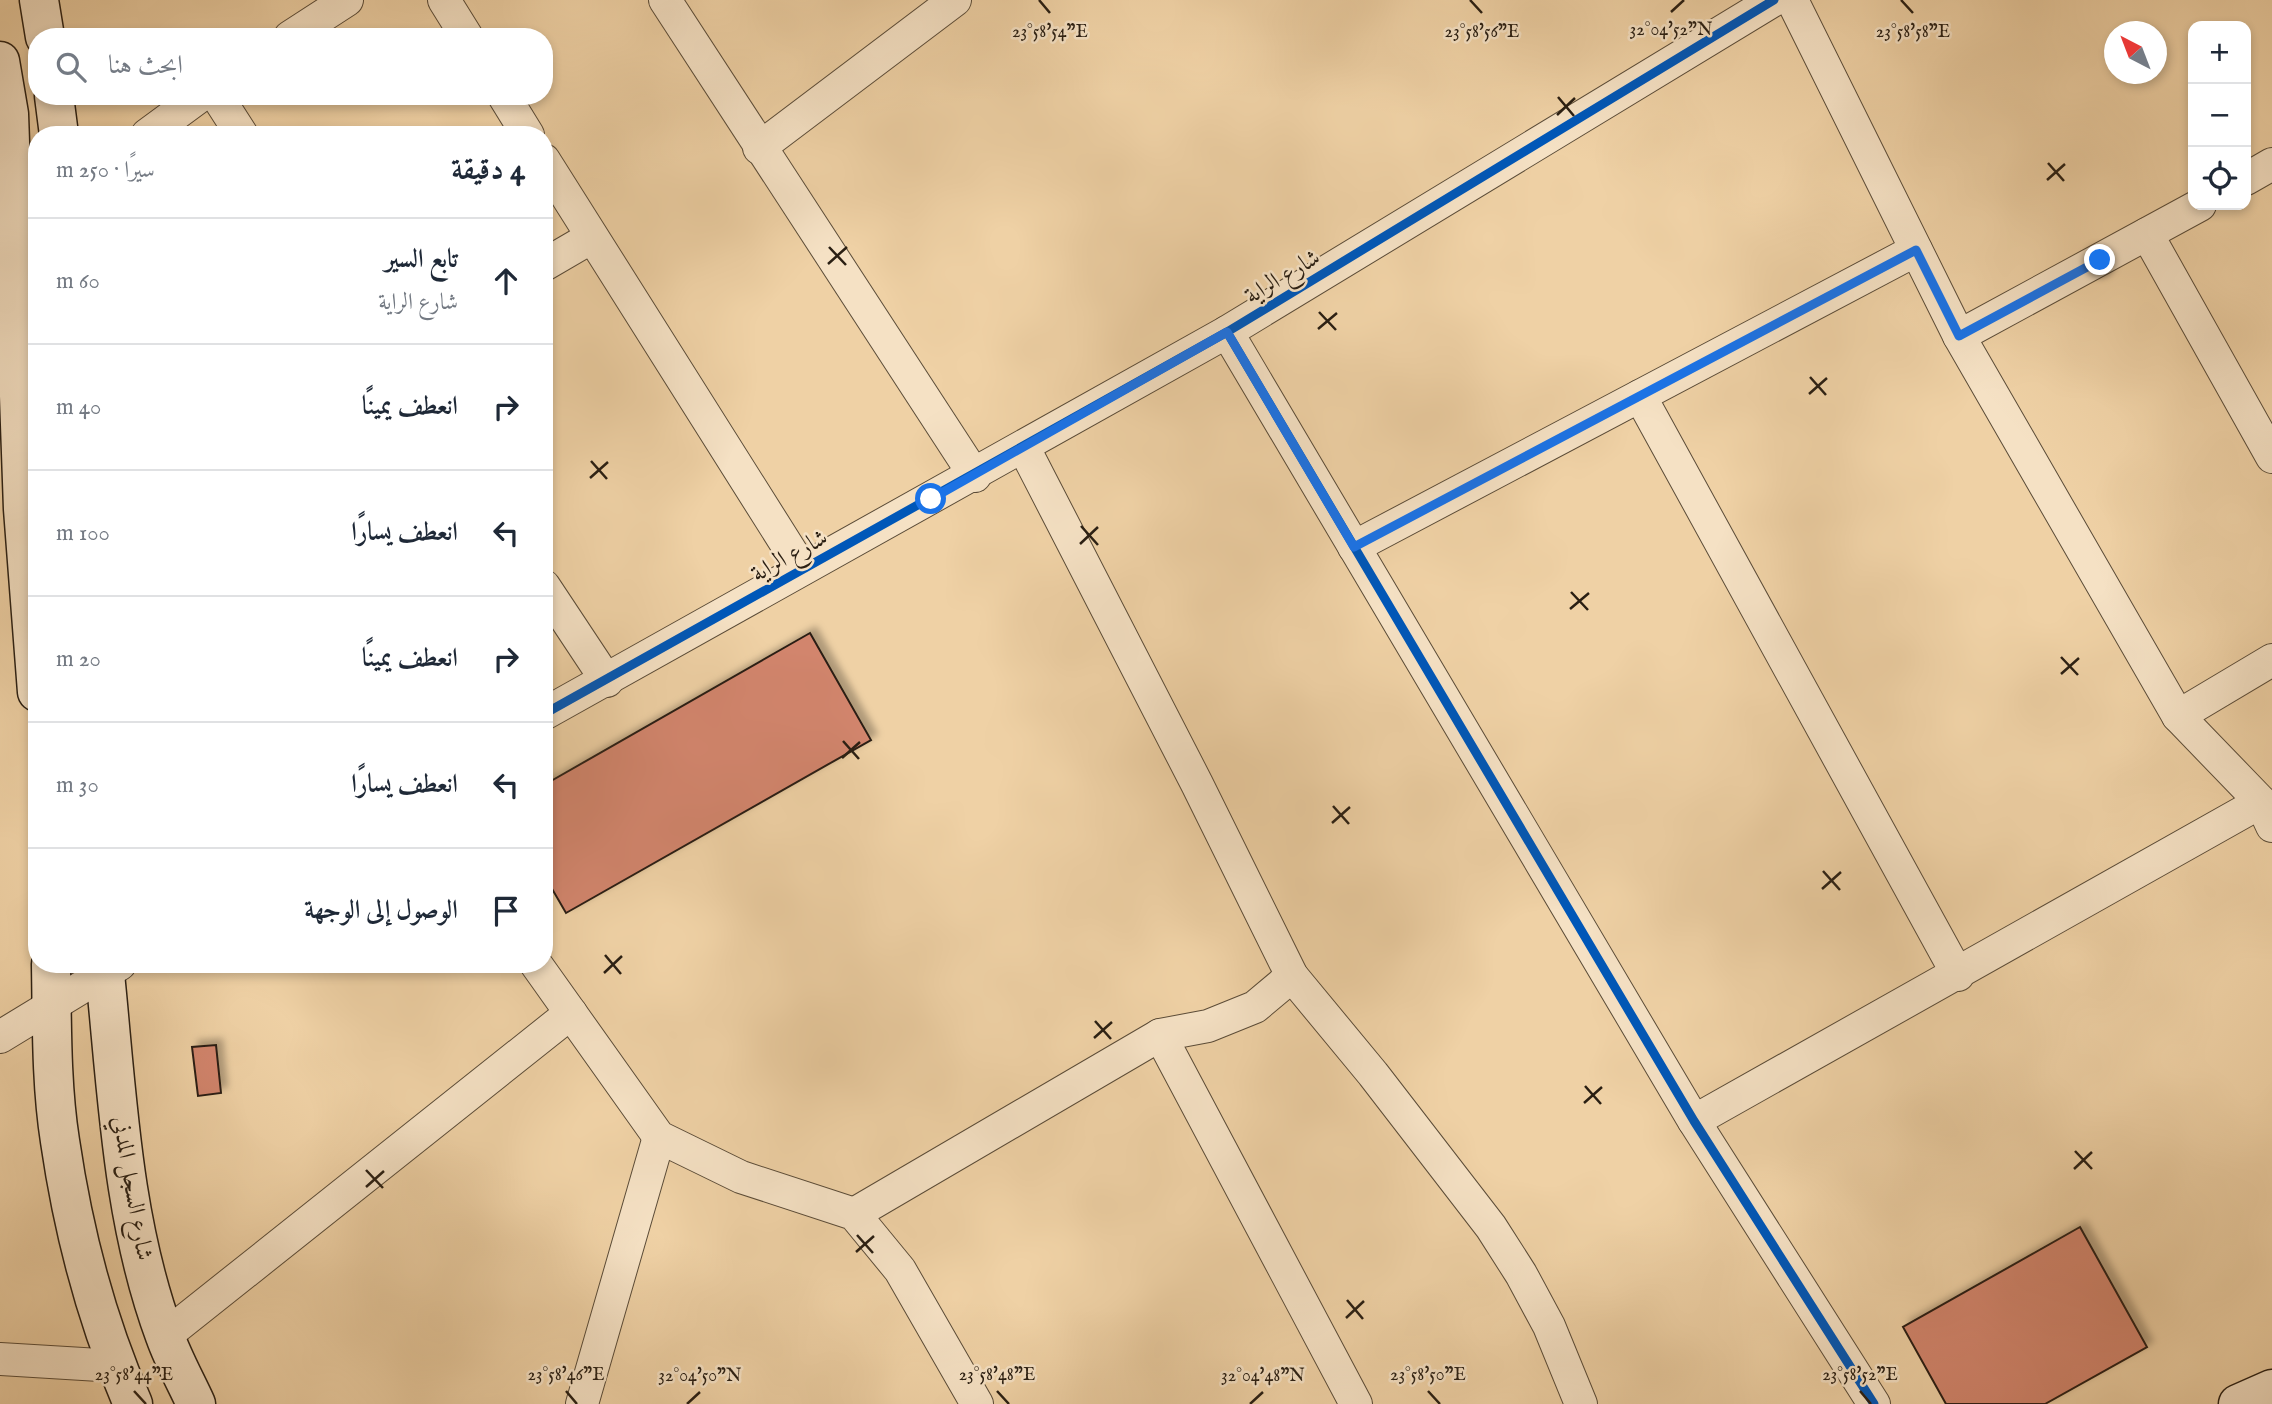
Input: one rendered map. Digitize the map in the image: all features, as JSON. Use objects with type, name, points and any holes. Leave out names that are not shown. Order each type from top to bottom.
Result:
[{"type":"street","points":[[39,0],[44,28]]},
{"type":"street","points":[[304,28],[347,0]]},
{"type":"street","points":[[444,0],[461,28]]},
{"type":"street","points":[[665,0],[975,475]]},
{"type":"street","points":[[760,148],[955,0]]},
{"type":"street","name":"شارع الراية","points":[[553,709],[1227,332],[1774,0]]},
{"type":"street","points":[[1694,1121],[1958,975],[2267,814],[2178,716],[1959,336],[1792,0]]},
{"type":"street","points":[[0,61],[9,114],[23,509],[28,574]]},
{"type":"street","points":[[55,105],[58,126]]},
{"type":"street","points":[[159,126],[188,105]]},
{"type":"street","points":[[223,105],[236,126]]},
{"type":"street","points":[[510,105],[522,126]]},
{"type":"street","points":[[2251,176],[2272,164]]},
{"type":"street","points":[[553,174],[802,569]]},
{"type":"street","points":[[1959,336],[2191,210]]},
{"type":"street","points":[[2147,234],[2272,457]]},
{"type":"street","points":[[553,260],[592,237]]},
{"type":"street","points":[[1354,547],[1916,250]]},
{"type":"street","points":[[1227,332],[1694,1121],[1874,1404]]},
{"type":"street","points":[[1640,396],[1958,975]]},
{"type":"street","points":[[1024,447],[1221,830],[1292,976],[1373,1074],[1491,1227],[1521,1274],[1549,1326],[1581,1404]]},
{"type":"street","points":[[553,600],[607,681]]},
{"type":"street","points":[[2178,716],[2272,660]]},
{"type":"street","points":[[51,973],[59,1139],[80,1244],[116,1366],[134,1404]]},
{"type":"street","points":[[0,1037],[100,973]]},
{"type":"street","name":"شارع السجل المدني","points":[[109,973],[125,1167],[140,1248],[165,1336],[196,1404]]},
{"type":"street","points":[[542,973],[659,1137],[741,1177],[854,1214],[900,1270],[977,1404]]},
{"type":"street","points":[[854,1214],[1160,1035],[1208,1026],[1255,1007],[1292,976]]},
{"type":"street","points":[[165,1336],[571,1013]]},
{"type":"street","points":[[1160,1035],[1356,1404]]},
{"type":"street","points":[[582,1404],[659,1137]]},
{"type":"street","points":[[0,1359],[116,1366]]},
{"type":"street","points":[[2238,1404],[2272,1389]]},
{"type":"building","points":[[810,633],[871,740],[566,913],[553,891],[553,780]]},
{"type":"building","points":[[216,1045],[221,1093],[198,1096],[192,1047]]},
{"type":"building","points":[[2080,1227],[2147,1347],[2045,1404],[1946,1404],[1903,1327]]},
{"type":"cycle path","points":[[553,709],[1227,332],[1774,0]]},
{"type":"cycle path","points":[[1227,332],[1694,1121],[1874,1404]]},
{"type":"route","points":[[931,499],[1227,332],[1354,547],[1916,250],[1959,336],[2100,260]]}]
